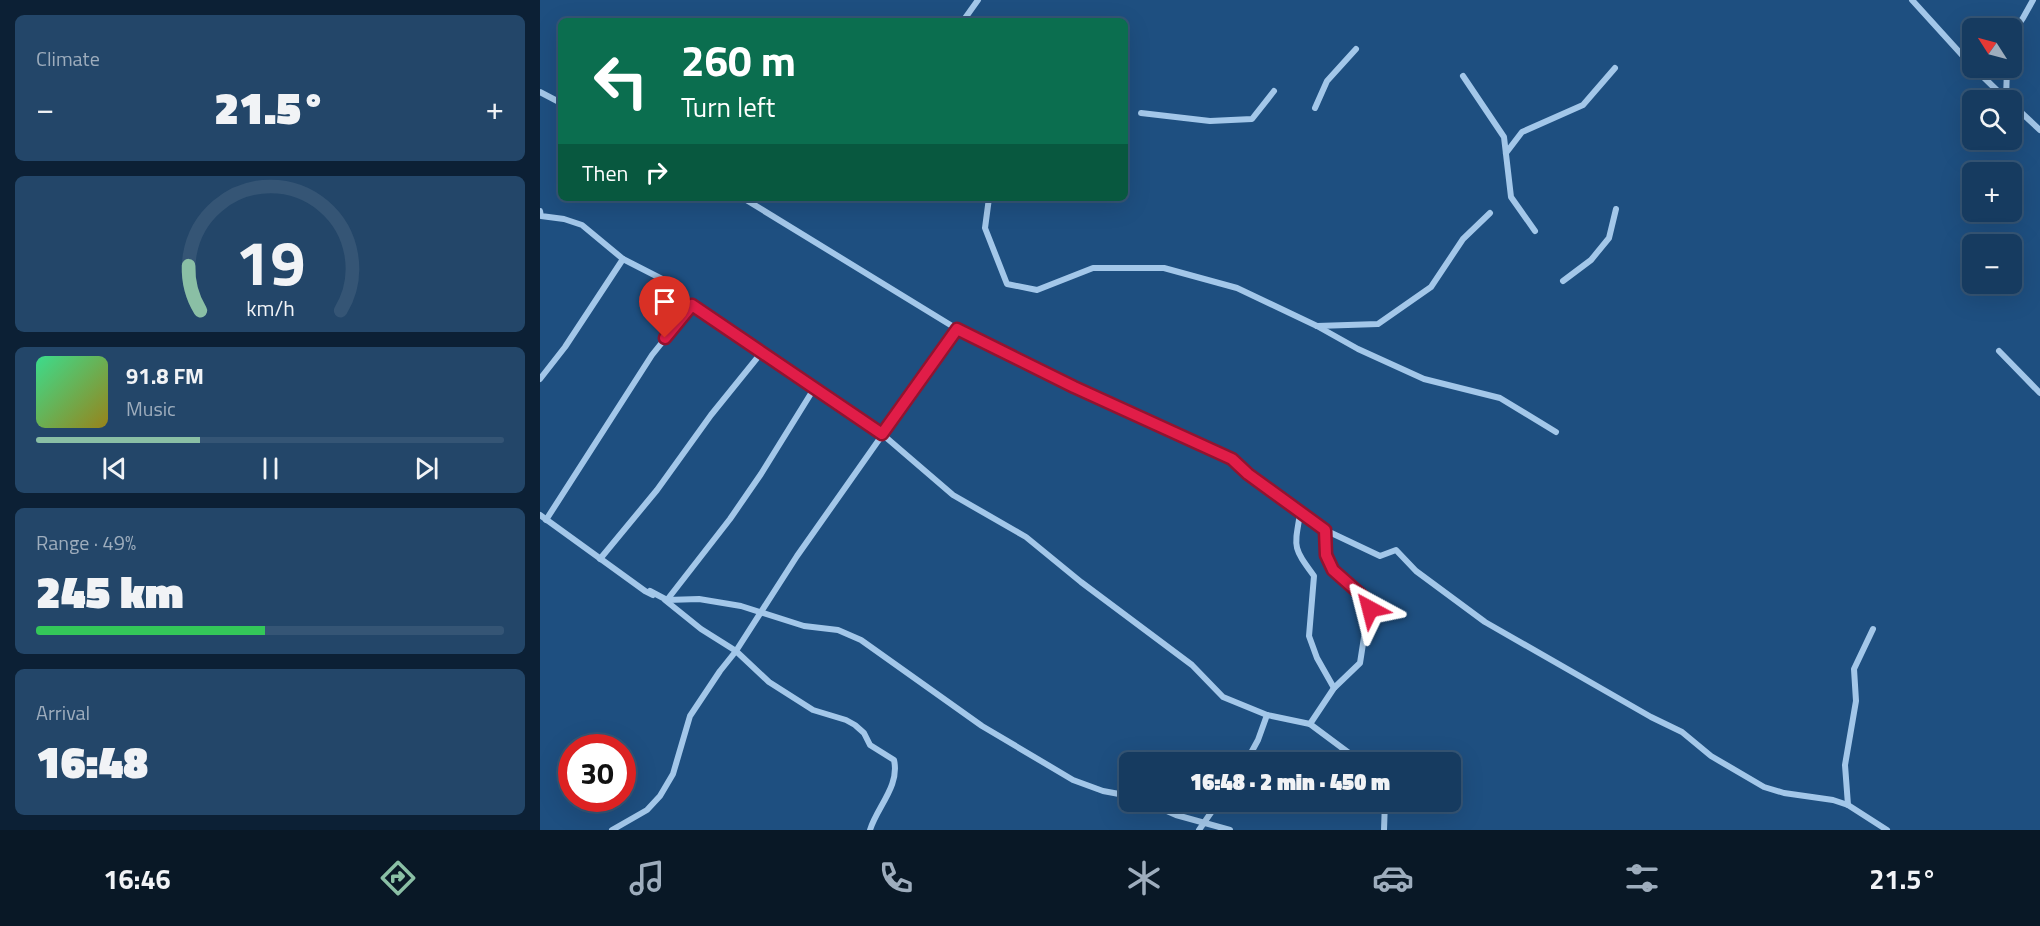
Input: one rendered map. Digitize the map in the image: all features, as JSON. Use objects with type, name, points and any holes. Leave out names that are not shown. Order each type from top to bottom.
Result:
[{"type":"street","points":[[965,18],[978,0]]},
{"type":"street","points":[[1912,0],[1962,55]]},
{"type":"street","points":[[2022,19],[2033,0]]},
{"type":"street","points":[[1315,108],[1327,81],[1356,49]]},
{"type":"street","points":[[1506,153],[1522,132],[1583,105],[1615,68]]},
{"type":"street","points":[[1463,76],[1504,137],[1511,197],[1535,231]]},
{"type":"street","points":[[1984,78],[1996,90]]},
{"type":"street","points":[[1141,113],[1210,121],[1252,119],[1274,91]]},
{"type":"street","points":[[540,92],[558,101]]},
{"type":"street","points":[[2022,113],[2040,130]]},
{"type":"street","points":[[749,201],[957,329],[1074,387],[1232,459],[1300,514],[1325,530],[1380,556],[1396,550],[1416,571],[1485,622],[1682,732],[1711,756],[1764,786],[1784,793],[1833,800],[1848,805],[1887,830]]},
{"type":"street","points":[[989,201],[985,228],[1006,284],[1037,290],[1093,268],[1164,268],[1238,288],[1317,326],[1358,349],[1424,379],[1500,398],[1556,432]]},
{"type":"street","points":[[1563,281],[1591,260],[1609,238],[1616,209]]},
{"type":"street","points":[[1317,326],[1378,324],[1388,318],[1431,287],[1463,239],[1490,213]]},
{"type":"street","points":[[540,215],[582,225],[623,259],[664,280],[692,305],[882,434],[953,495],[1026,537],[1081,582],[1192,664],[1223,697],[1267,715],[1310,724],[1348,752]]},
{"type":"street","points":[[540,379],[565,347],[623,259]]},
{"type":"street","points":[[692,305],[652,355],[543,518],[645,591],[667,600],[699,598],[762,611],[804,626],[837,630],[861,639],[982,726],[1073,780],[1103,791],[1119,794]]},
{"type":"street","points":[[612,830],[647,810],[660,796],[673,774],[690,716],[736,651],[797,556],[957,329]]},
{"type":"street","points":[[1999,351],[2040,393]]},
{"type":"street","points":[[600,559],[657,490],[711,415],[762,352]]},
{"type":"street","points":[[667,600],[748,492],[815,387]]},
{"type":"street","points":[[1300,514],[1296,539],[1297,555],[1314,576],[1309,636],[1317,658],[1334,688]]},
{"type":"street","points":[[1310,724],[1334,688],[1360,663],[1365,630],[1375,618],[1367,600],[1333,570],[1326,555],[1325,530]]},
{"type":"street","points":[[650,591],[667,600],[701,629],[736,651],[769,682],[789,696],[813,710],[855,725],[864,733],[870,745],[894,760],[896,767],[894,781],[870,830]]},
{"type":"street","points":[[1848,805],[1845,765],[1856,701],[1854,669],[1873,629]]},
{"type":"street","points":[[1251,752],[1267,715]]},
{"type":"street","points":[[1173,812],[1204,824],[1230,830]]},
{"type":"street","points":[[1199,830],[1212,812]]},
{"type":"street","points":[[1385,812],[1386,830]]},
{"type":"route","points":[[665,338],[692,305],[882,434],[957,329],[1074,387],[1232,459],[1300,514],[1325,530],[1326,555],[1333,570],[1367,600],[1370,609]]}]
